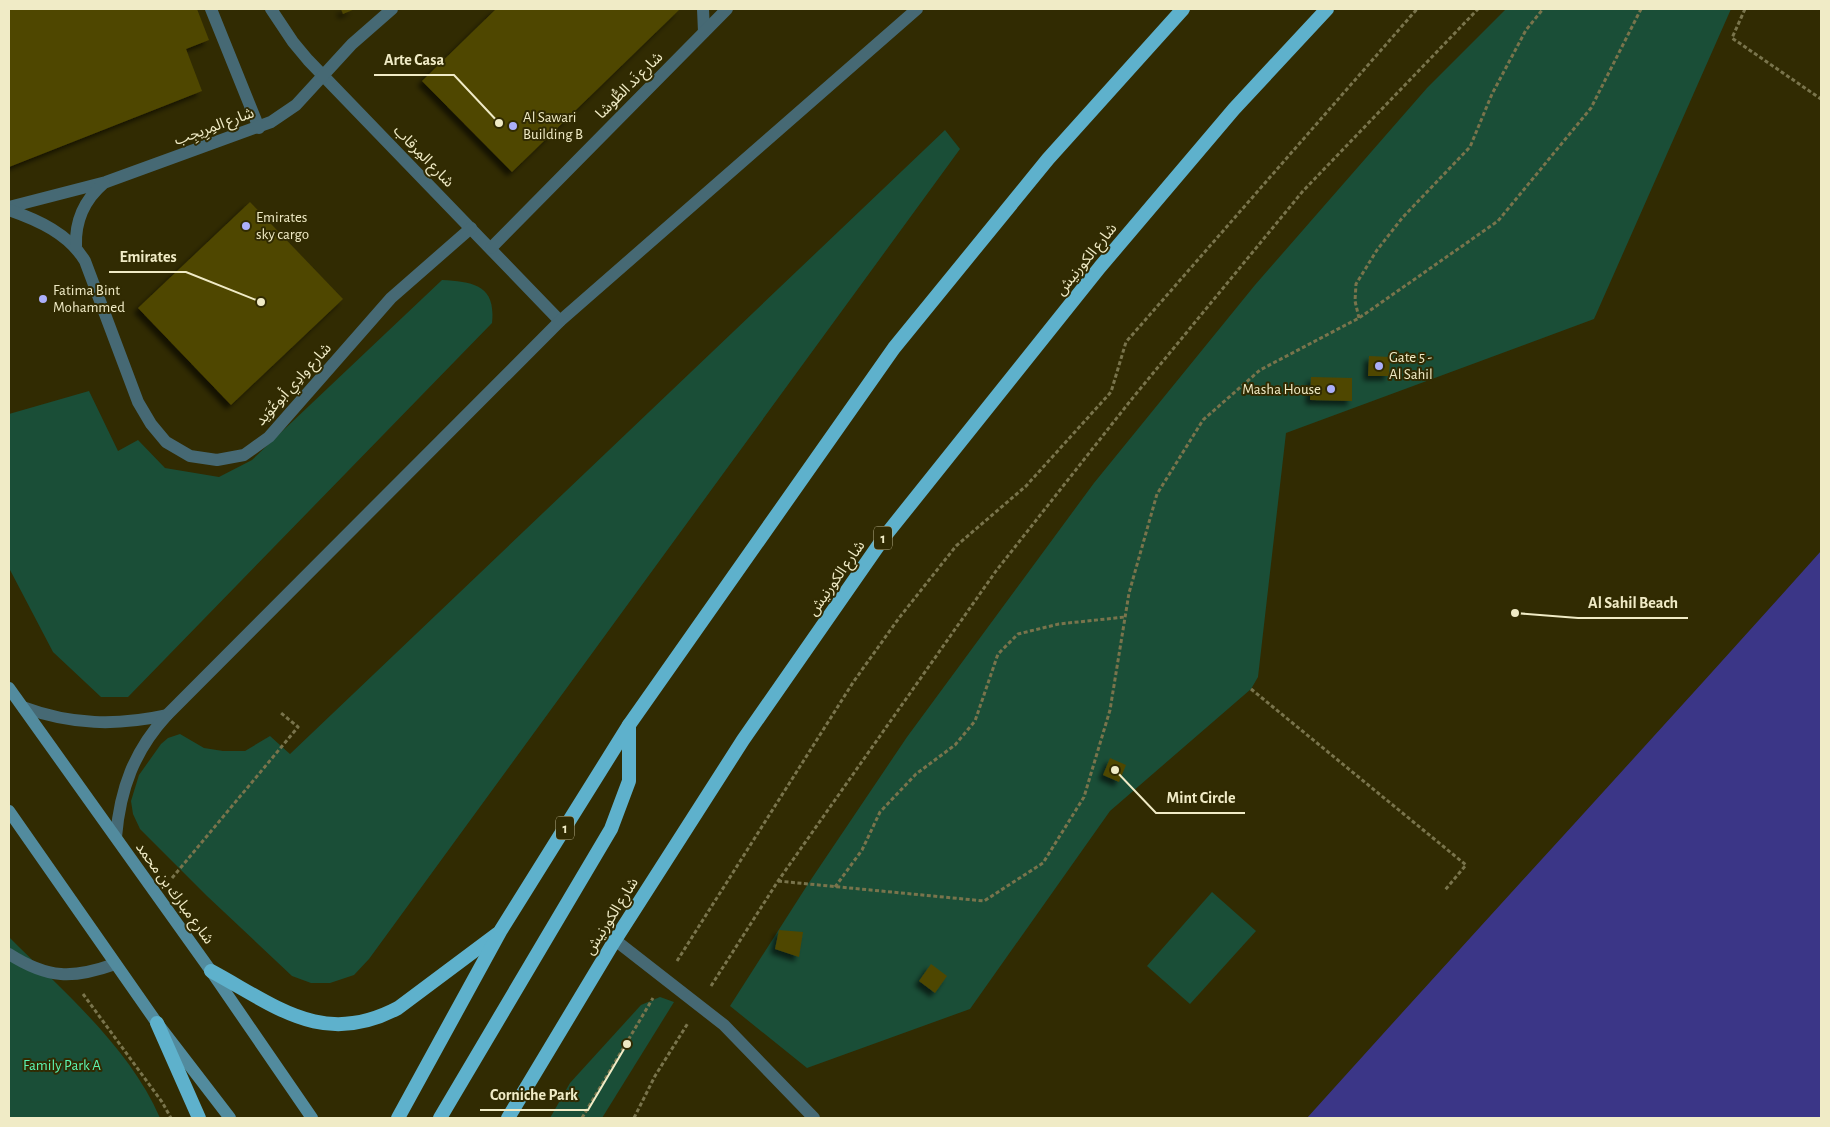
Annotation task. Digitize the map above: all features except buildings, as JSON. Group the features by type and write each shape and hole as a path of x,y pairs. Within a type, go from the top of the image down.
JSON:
{"highway":[{"name":"1","path":"398,1118 502,930 629,725 894,348 1048,159 1184,9"},
{"name":"شارع الكورنيش","path":"508,1118 615,940 744,740 885,536 1100,267 1234,109 1326,9"},
{"path":"440,1118 611,829 629,781 629,725"},
{"path":"211,971 292,1015 312,1022 332,1025 358,1023 380,1017 398,1008 502,930"},
{"path":"157,1023 199,1118"}],"main road":[{"name":"شارع مبارك بن محمد","path":"9,688 211,971 312,1118"},
{"path":"9,812 157,1023 230,1118"}],"street":[{"path":"211,9 259,128"},
{"name":"شارع المِرقاب","path":"271,9 293,42 560,320"},
{"name":"شارع المِرِيجِب","path":"9,208 106,182 259,128 271,122 296,104 352,44 392,9"},
{"path":"703,9 704,32"},
{"name":"شارع نَد الطُّوشا","path":"491,248 727,9"},
{"path":"116,837 121,798 130,769 152,731 167,715 560,320 917,9"},
{"path":"76,246 76,228 81,210 88,199 106,182"},
{"name":"شارع وادِي أبوعُوَيد","path":"9,208 50,228 76,246 84,261 138,402 151,424 166,442 190,456 216,460 244,454 269,437 391,298 470,228"},
{"path":"23,707 44,715 86,723 128,722 167,715"},
{"path":"615,940 724,1025 814,1118"},
{"path":"9,954 30,968 58,975 88,974 115,964"}],"path":[{"path":"582,1118 664,980 854,681 899,618 956,546 1026,486 1111,392 1126,342 1417,9"},
{"path":"634,1118 655,1076 698,1005 778,881 996,571 1132,400 1303,191 1478,9"},
{"path":"1359,318 1355,301 1356,284 1377,250 1403,217 1470,147 1492,94 1526,30 1543,9"},
{"path":"778,881 984,901 1043,862 1084,797 1110,710 1129,593 1157,494 1203,420 1260,370 1359,318 1498,220 1592,108 1641,9"},
{"path":"1744,9 1732,38 1821,99"},
{"path":"835,887 862,850 880,812 916,774 954,745 975,721 998,654 1018,634 1059,624 1125,617"},
{"path":"1251,689 1466,865 1444,890"},
{"path":"157,895 298,727 281,713"},
{"path":"81,991 128,1052 171,1118"}],"green space":[{"path":"1506,9 1731,9 1594,319 1286,433 1258,677 1251,689 1110,811 970,1009 807,1068 730,1006 808,884 907,737 1094,483 1255,285 1427,88"},
{"path":"945,130 960,149 369,959 354,975 330,983 311,983 292,976 207,896 140,829 133,814 131,801 139,775 161,744 168,738 180,734 204,748 223,751 245,751 270,736 290,754"},
{"path":"442,280 473,284 486,293 492,310 492,323 128,697 101,697 53,652 9,568 9,414 89,391 118,451 138,440 165,468 219,477 252,460"},
{"path":"1212,892 1256,931 1190,1004 1147,966"},
{"name":"Family Park A","path":"9,937 72,999 113,1044 147,1092 160,1118 9,1118"},
{"path":"660,997 674,1002 602,1118 550,1118 570,1083 641,1005"}],"shaded area":[{"path":"1821,551 1821,1118 1307,1118 1693,693"}],"place":[{"name":"Arte Casa","path":"499,123"},
{"name":"Al Sawari Building B","path":"513,126"},
{"name":"Emirates sky cargo","path":"246,226"},
{"name":"Fatima Bint Mohammed","path":"43,299"},
{"name":"Emirates","path":"261,302"},
{"name":"Gate 5 - Al Sahil","path":"1379,366"},
{"name":"Masha House","path":"1331,389"},
{"name":"Al Sahil Beach","path":"1515,613"},
{"name":"Mint Circle","path":"1115,770"},
{"name":"Corniche Park","path":"627,1044"}]}
